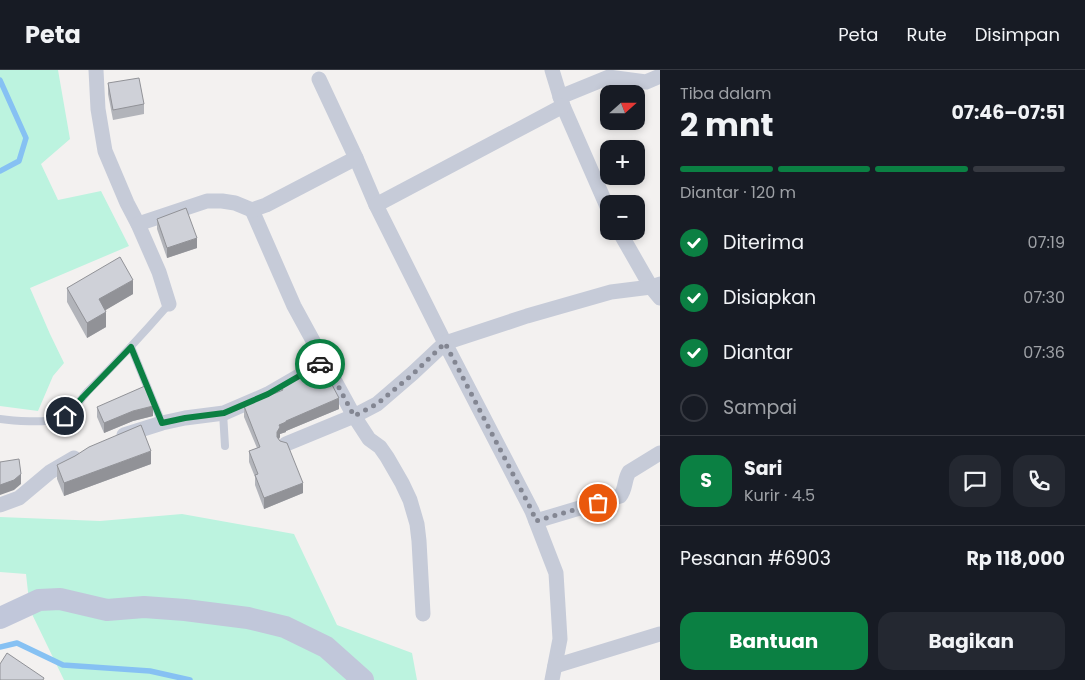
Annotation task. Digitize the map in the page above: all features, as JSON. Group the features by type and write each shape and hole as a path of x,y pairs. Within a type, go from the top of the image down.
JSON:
{"street":[{"path":"96,70 98,109 105,151 159,272 169,304"},
{"path":"552,70 562,101 602,195"},
{"path":"376,205 562,101 610,77 646,82 660,76"},
{"path":"319,79 376,205 536,521 556,573 560,639 553,673"},
{"path":"138,224 207,201 235,203 252,210 266,205 356,158"},
{"path":"252,210 294,306 354,416 369,439 380,447 387,457 410,500 417,524 419,541 423,614"},
{"path":"625,240 657,290"},
{"path":"286,444 354,416 377,404 413,374 445,343 526,316 610,292 657,290"},
{"path":"111,440 162,423 222,413 268,394 325,361"},
{"path":"0,505 18,498 50,472 84,452"},
{"path":"536,521 620,496 623,493 626,476 629,472 660,453"},
{"path":"0,618 38,600 60,599 107,610 144,607 248,618 285,627 326,647 363,680"},
{"path":"553,673 660,634"}],"lane":[{"path":"0,419 43,421 57,420 65,416 169,304"},
{"path":"131,347 162,423"},
{"path":"222,413 225,446"}],"green space":[{"path":"0,70 58,70 70,139 41,164 58,200 101,191 129,246 30,288 64,363 53,376 38,411 0,406"},
{"path":"182,514 294,534 337,625 412,653 417,680 64,680 30,610 26,574 0,572 0,517 100,521"}],"building":[{"path":"139,78 144,104 113,110 108,83"},
{"path":"186,208 197,238 167,248 157,219"},
{"path":"120,257 133,280 99,299 106,312 87,323 67,288"},
{"path":"322,366 339,398 286,421 279,425 280,427 277,432 277,437 280,441 287,443 303,483 264,498 255,475 258,474 249,451 260,447 244,406 283,390 281,387"},
{"path":"145,386 153,406 133,411 104,423 97,407"},
{"path":"141,425 151,451 64,483 57,465 89,447"},
{"path":"19,459 21,474 14,480 0,485 0,462"},
{"path":"7,653 44,678 43,680 0,680 0,664"}],"waterway":[{"path":"0,80 26,138 19,161 0,171"},
{"path":"0,647 17,643 63,665 150,671 190,680"}],"way so far":[{"path":"320,364 325,361 354,416 377,404 413,374 445,343 536,521 598,503"}],"route":[{"path":"65,416 131,347 162,423 224,413 268,394 320,364"}]}
